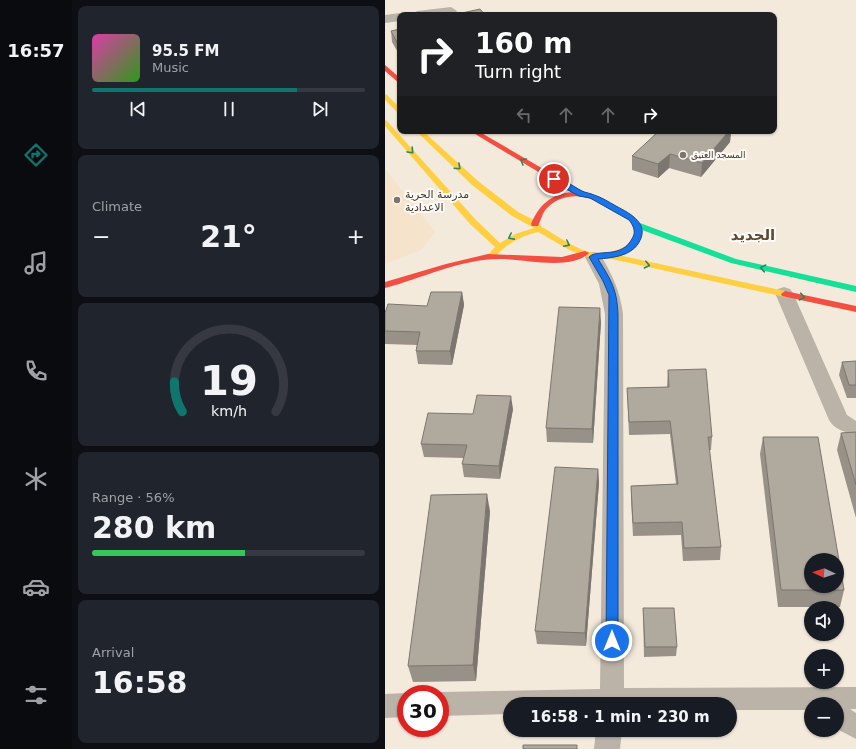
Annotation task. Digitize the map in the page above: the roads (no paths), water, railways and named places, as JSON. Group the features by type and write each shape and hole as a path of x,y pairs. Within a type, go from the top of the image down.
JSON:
{"main road":[{"path":"385,67 397,79"},
{"path":"385,96 397,109"},
{"path":"385,122 428,169 473,222 498,246"},
{"path":"422,134 475,183 515,214 596,255 856,309"},
{"path":"385,285 463,262 490,257 562,260 624,251 634,244 639,234 637,224 632,218 592,197 581,194 540,172 478,134"},
{"path":"537,226 536,214 542,206 553,199 566,195 581,194"},
{"path":"637,224 734,261 856,289"},
{"path":"490,257 498,246 517,234 537,226"}],"street":[{"path":"442,12 451,11"},
{"path":"385,19 397,17"},
{"path":"596,255 613,295 614,314 612,697"},
{"path":"784,293 839,420 846,425 856,428"},
{"path":"844,699 856,698"},
{"path":"737,701 804,701"},
{"path":"449,704 503,703"},
{"path":"385,706 397,705"},
{"path":"844,719 856,727"},
{"path":"607,749 608,737"}],"place":[{"name":"المسجد العتيق","path":"683,155"},
{"name":"مدرسة الحرية الاعدادية","path":"397,200"}],"district":[{"name":"الجديد","path":"753,235"}]}
